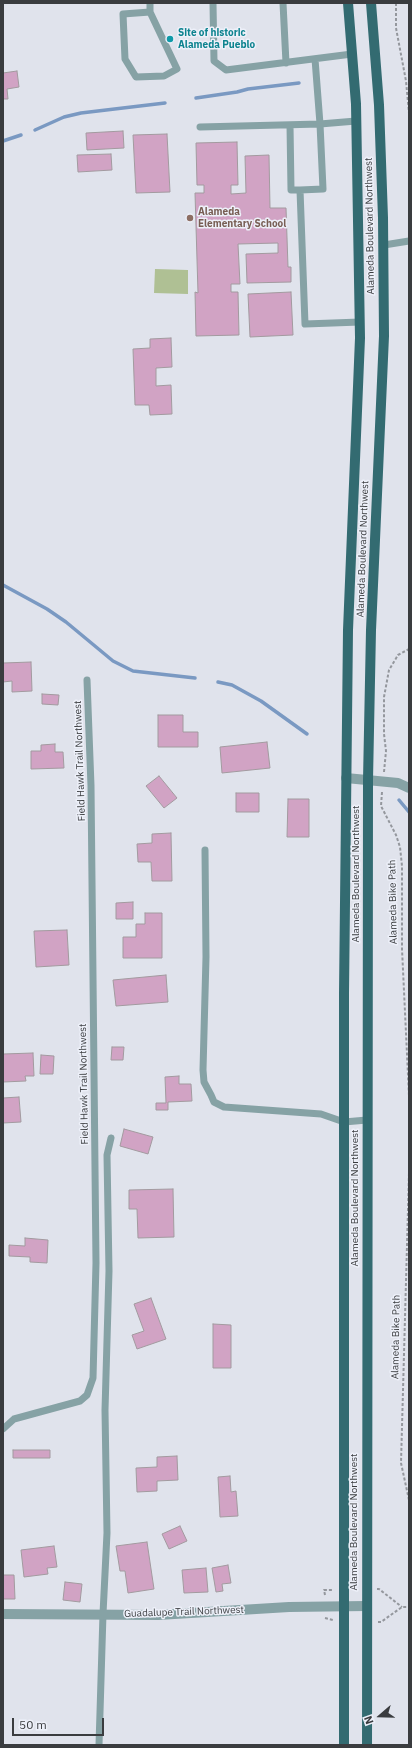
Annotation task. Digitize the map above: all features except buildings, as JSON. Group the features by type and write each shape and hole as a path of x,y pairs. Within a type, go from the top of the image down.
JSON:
{"main road":[{"name":"Alameda Boulevard Northwest","path":"344,1745 344,1122 346,778 348,630 360,322 356,121 348,3"},
{"name":"Alameda Boulevard Northwest","path":"367,1745 368,780 371,630 384,336 384,245 379,105 372,3"}],"street":[{"path":"346,778 398,783 409,788"},
{"name":"Guadalupe Trail Northwest","path":"3,1614 158,1615 289,1607 366,1606"}],"lane":[{"path":"150,3 150,12 177,69 164,76 136,77 125,59 123,14 150,12"},
{"path":"213,3 214,61 226,70 352,54"},
{"path":"283,3 286,63"},
{"path":"290,125 291,190 323,189 315,59"},
{"path":"200,127 320,124 356,121"},
{"path":"300,190 304,324 360,322"},
{"path":"384,245 409,241"},
{"name":"Field Hawk Trail Northwest","path":"3,1429 14,1419 80,1401 87,1395 93,1378 96,1263 91,786 87,680"},
{"path":"205,850 206,957 204,1082 214,1102 224,1107 321,1114 344,1122 367,1120"},
{"path":"99,1745 102,1614 107,1533 105,1410 109,1271 107,1155 111,1138"}],"path":[{"path":"396,3 396,28 403,60 409,113"},
{"name":"Alameda Bike Path","path":"409,649 398,655 389,670 384,697 384,734 386,752 381,806 396,835 400,847 402,866 402,963 409,1096"},
{"name":"Alameda Bike Path","path":"409,1173 401,1463 409,1500"},
{"path":"402,1607 409,1607"}],"green space":[{"path":"155,269 188,270 188,294 154,293"}],"waterway":[{"path":"196,98 248,89 299,83"},
{"path":"35,130 64,117 81,113 165,103"},
{"path":"3,141 21,135"},
{"path":"3,585 47,609 66,622 113,661 133,671 195,678"},
{"path":"218,682 232,685 261,701 307,734"},
{"path":"399,800 409,812"}],"place":[{"name":"Site of historic Alameda Pueblo","path":"170,39"},
{"name":"Alameda Elementary School","path":"190,218"}]}
